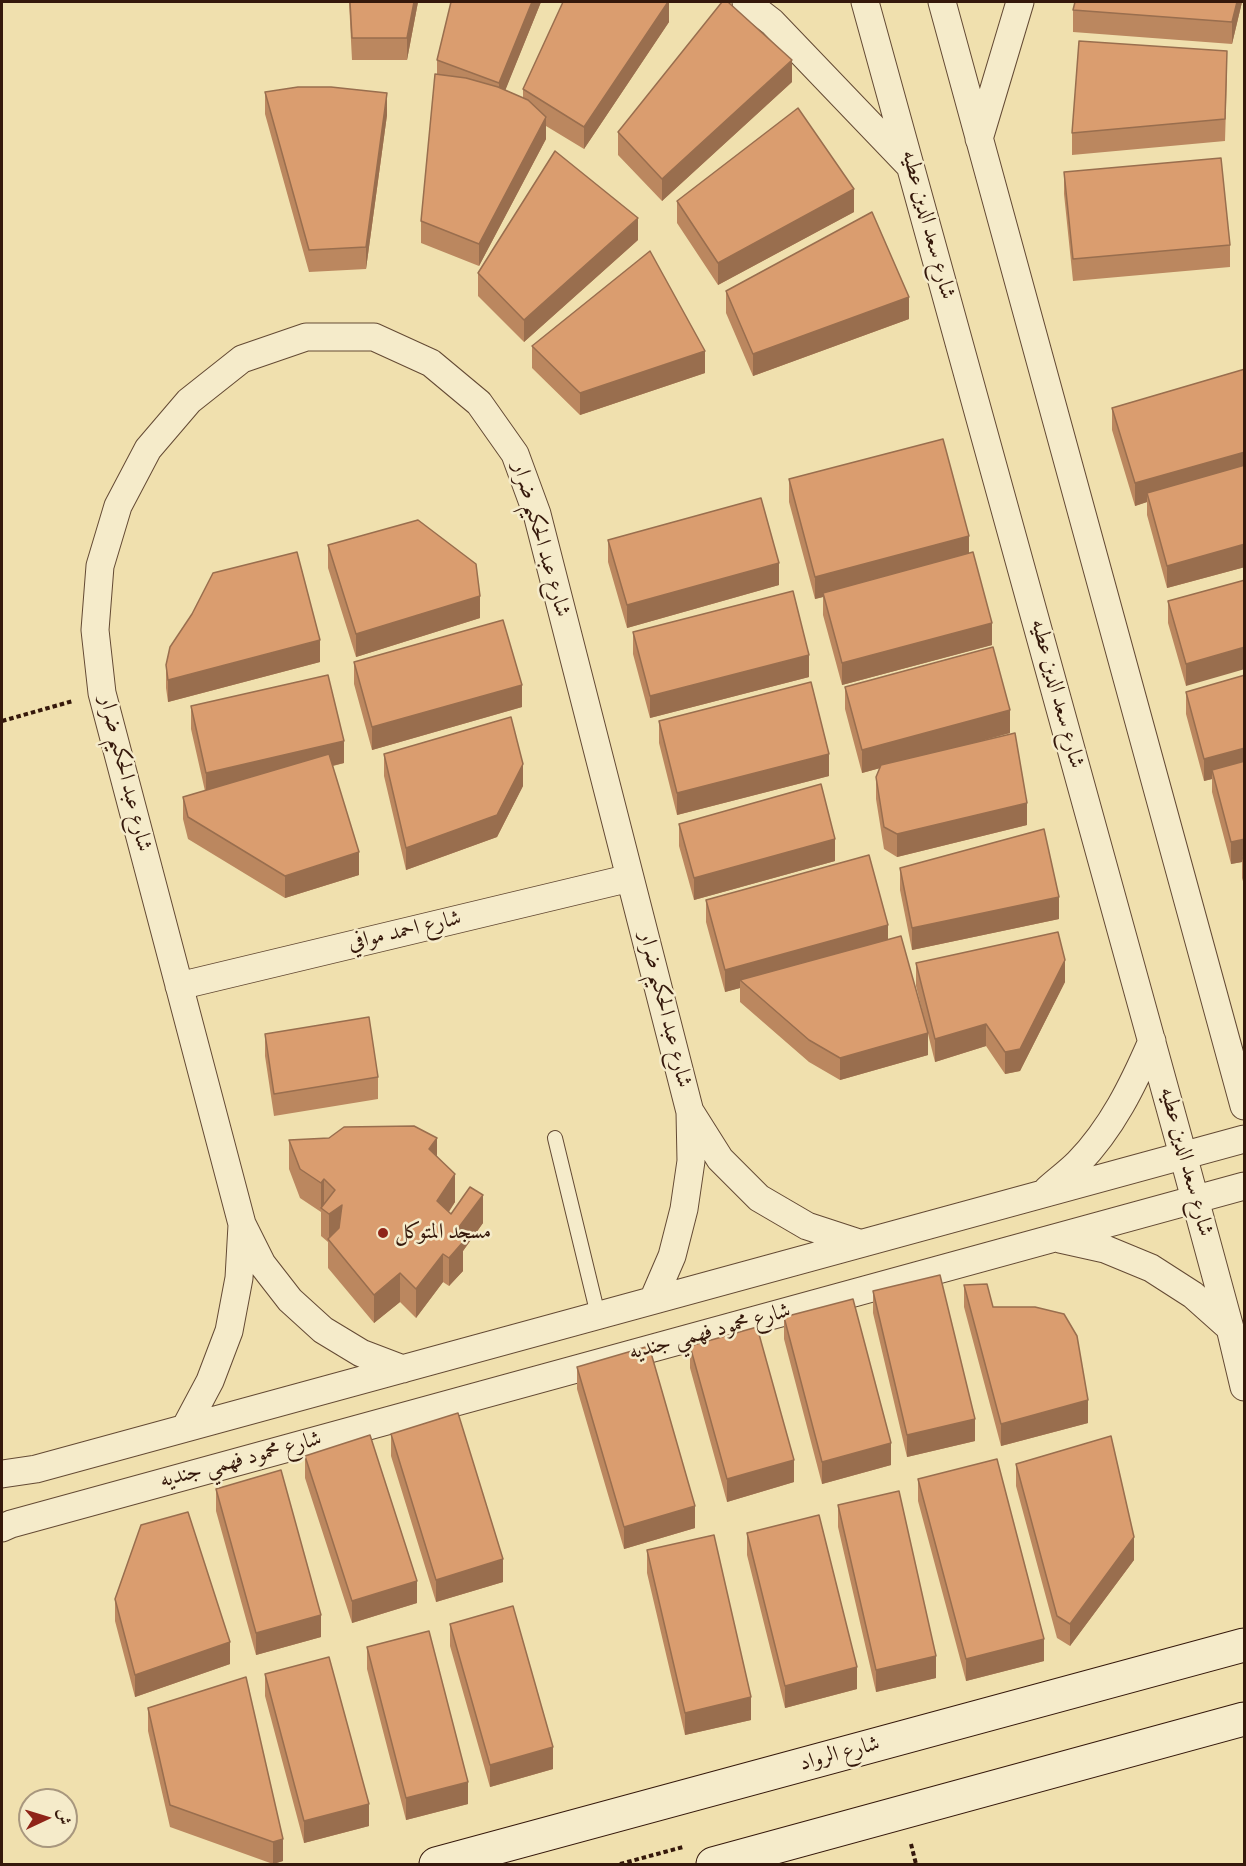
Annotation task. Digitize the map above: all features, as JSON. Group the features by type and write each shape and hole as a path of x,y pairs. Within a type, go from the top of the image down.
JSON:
{"street":[{"path":"746,2 772,22 911,166"},
{"name":"شارع سعد الدين عطيه","path":"866,2 1184,1155 1245,1387"},
{"path":"942,2 1245,1106"},
{"path":"979,139 1020,2"},
{"name":"شارع عبد الحكيم ضرار","path":"403,1369 361,1353 323,1330 290,1300 262,1264 242,1224 102,693 95,630 100,566 118,506 148,449 189,401 242,359 306,337 374,337 431,363 479,403 515,454 537,514 690,1112 691,1161 684,1209 672,1256 653,1300"},
{"name":"شارع احمد موافي","path":"179,986 630,878"},
{"path":"1219,1012 1245,1033"},
{"path":"1043,1194 1079,1162 1109,1125 1133,1084 1152,1041"},
{"name":"شارع عبد الحكيم ضرار","path":"690,1112 720,1159 759,1198 807,1227 859,1244"},
{"name":"شارع محمود فهمي جنديه","path":"2,1474 36,1469 1245,1139"},
{"name":"شارع محمود فهمي جنديه","path":"2,1528 1245,1186"},
{"name":"شارع عبد الحكيم ضرار","path":"185,1428 210,1381 229,1331 239,1278 242,1224"},
{"path":"1056,1238 1105,1249 1151,1268 1193,1295 1230,1328"},
{"name":"شارع الرواد","path":"436,1864 1245,1645"},
{"path":"713,1864 1245,1719"}],"lane":[{"path":"555,1138 598,1315"}],"path":[{"path":"2,721 102,693"},
{"path":"910,1841 916,1864"}],"building":[{"path":"350,2 414,2 407,38 352,38"},
{"path":"451,2 532,2 499,83 437,60"},
{"path":"563,2 668,2 584,127 523,89"},
{"path":"722,2 728,2 792,60 662,179 618,132"},
{"path":"1075,2 1237,2 1232,22 1073,10"},
{"path":"1079,41 1227,51 1225,119 1072,133"},
{"path":"435,74 466,78 498,87 528,100 546,117 479,244 421,221"},
{"path":"298,87 331,87 387,93 366,247 309,250 265,92"},
{"path":"798,108 854,189 718,263 677,201"},
{"path":"555,151 638,218 524,320 478,273"},
{"path":"1221,158 1230,245 1073,259 1064,172"},
{"path":"872,212 909,297 753,354 726,291"},
{"path":"650,251 705,351 580,393 532,346"},
{"path":"1245,369 1245,452 1135,483 1112,408"},
{"path":"943,439 969,536 815,577 789,479"},
{"path":"1245,465 1245,544 1167,566 1147,493"},
{"path":"761,498 779,563 627,605 608,540"},
{"path":"418,520 476,564 480,596 356,634 328,545"},
{"path":"297,552 320,640 168,680 166,665 170,647 192,614 213,573"},
{"path":"973,552 992,623 842,663 823,593"},
{"path":"1245,580 1245,647 1186,664 1168,601"},
{"path":"793,591 809,655 650,696 633,632"},
{"path":"503,620 522,685 372,727 354,662"},
{"path":"993,647 1010,710 862,750 845,687"},
{"path":"328,675 344,741 206,773 191,706"},
{"path":"1245,675 1245,748 1204,759 1186,692"},
{"path":"811,682 829,754 677,793 659,721"},
{"path":"511,717 523,764 497,815 406,848 384,754"},
{"path":"1015,733 1027,803 897,834 884,827 876,777 881,765"},
{"path":"329,754 359,852 285,876 188,817 183,797"},
{"path":"1245,761 1245,839 1231,842 1212,770"},
{"path":"821,784 835,839 694,878 679,824"},
{"path":"1044,829 1059,897 912,928 900,868"},
{"path":"869,855 888,925 725,970 706,900"},
{"path":"1058,932 1065,960 1020,1049 1005,1052 986,1024 935,1039 916,963"},
{"path":"901,936 928,1033 840,1058 809,1040 740,980"},
{"path":"369,1017 378,1077 274,1094 265,1034"},
{"path":"414,1126 437,1138 429,1149 455,1174 437,1201 451,1214 470,1187 483,1195 453,1235 463,1242 449,1258 443,1254 416,1289 400,1273 374,1295 328,1239 339,1228 342,1205 329,1214 321,1208 335,1190 324,1179 321,1183 300,1169 289,1140 329,1138 344,1127"},
{"path":"940,1275 975,1419 907,1435 873,1291"},
{"path":"987,1284 993,1307 1035,1307 1064,1314 1077,1336 1088,1400 1001,1424 964,1285"},
{"path":"853,1299 891,1443 822,1462 784,1317"},
{"path":"757,1327 794,1460 727,1479 690,1346"},
{"path":"649,1346 695,1506 624,1527 577,1367"},
{"path":"458,1413 503,1559 436,1580 391,1434"},
{"path":"370,1435 417,1581 352,1601 305,1456"},
{"path":"1111,1436 1134,1537 1070,1624 1057,1616 1016,1464"},
{"path":"997,1459 1044,1639 966,1659 918,1479"},
{"path":"281,1470 321,1615 256,1633 216,1489"},
{"path":"899,1491 936,1656 876,1670 838,1505"},
{"path":"188,1512 230,1642 135,1675 115,1599 141,1525"},
{"path":"819,1515 857,1667 785,1686 747,1533"},
{"path":"714,1535 751,1697 685,1713 647,1550"},
{"path":"513,1606 553,1747 490,1765 450,1624"},
{"path":"429,1631 468,1782 406,1798 367,1647"},
{"path":"329,1657 369,1804 304,1821 265,1674"},
{"path":"246,1677 283,1839 273,1842 170,1805 148,1708"}],"place":[{"name":"مسجد المتوكل","path":"383,1233"}]}
